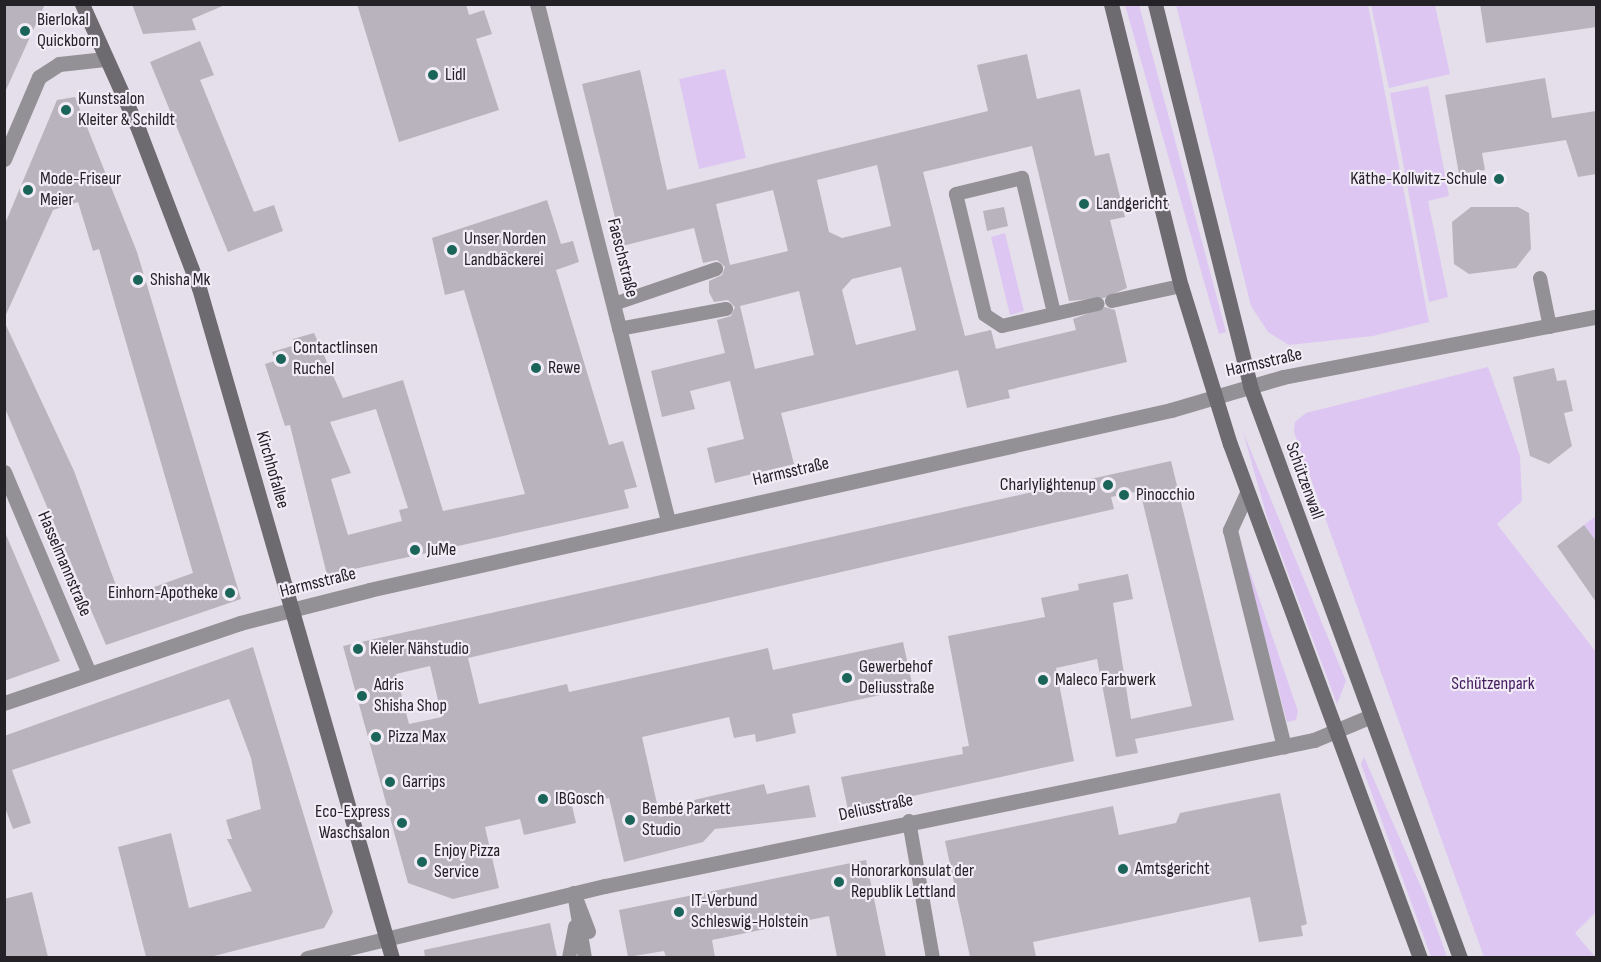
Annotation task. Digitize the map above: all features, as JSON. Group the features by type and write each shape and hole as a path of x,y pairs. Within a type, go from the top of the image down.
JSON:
{"main road":[{"name":"Kirchhofallee","path":"82,4 199,288 294,609 392,957"},
{"path":"1112,4 1181,286 1214,395 1247,493 1420,957"},
{"name":"Schützenwall","path":"1155,4 1250,386 1460,957"}],"street":[{"name":"Faeschstraße","path":"537,4 668,521"},
{"path":"4,159 39,77 59,64 105,59"},
{"name":"Harmsstraße","path":"4,703 88,671 294,609 668,521 1171,410 1214,395 1250,386 1596,317"},
{"name":"Hasselmannstraße","path":"4,472 88,671"},
{"path":"1247,493 1230,530 1284,746"},
{"name":"Deliusstraße","path":"307,957 386,935 574,893 909,821 1284,746 1335,731 1371,716"}],"lane":[{"path":"1054,313 1022,178 956,194 985,315 1002,326 1097,304"},
{"path":"614,304 716,269"},
{"path":"1540,278 1550,327"},
{"path":"1112,301 1181,286"},
{"path":"619,329 726,309"},
{"path":"909,821 933,957"},
{"path":"574,893 576,925 585,957"},
{"path":"574,893 589,932"},
{"path":"569,957 576,925"}],"green space":[{"path":"1125,5 1139,5 1226,332 1219,334"},
{"path":"1176,5 1368,5 1429,322 1373,336 1289,345 1268,332 1251,306"},
{"path":"1371,5 1435,5 1450,74 1389,88"},
{"path":"725,69 746,158 699,169 679,79"},
{"path":"1428,86 1449,196 1428,201 1448,297 1429,302 1390,93"},
{"path":"1005,233 1024,311 1010,315 991,237"},
{"name":"Schützenpark","path":"1488,367 1520,456 1522,501 1497,524 1596,652 1596,912 1575,933 1595,957 1484,957 1294,432 1295,422 1306,413"},
{"path":"1243,432 1346,681 1337,704 1267,517"},
{"path":"1596,516 1596,541 1584,525"},
{"path":"1241,546 1298,711 1296,720 1287,722"},
{"path":"1364,757 1426,898 1447,957 1431,957 1361,764"}],"building":[{"path":"4,4 45,4 5,92 4,91"},
{"path":"132,4 225,5 192,19 196,30 143,34"},
{"name":"Lidl","path":"357,4 466,4 469,15 484,10 492,34 476,39 499,110 399,142"},
{"path":"1480,4 1596,4 1596,27 1486,43"},
{"path":"200,41 214,75 200,80 254,212 274,205 283,231 228,252 150,62"},
{"path":"1027,54 1037,99 1080,89 1095,156 1109,153 1125,217 1110,220 1127,288 1104,298 1069,301 1032,146 923,172 965,336 991,330 996,349 1076,330 1073,319 1105,307 1115,310 1127,362 1008,390 1010,398 967,408 958,370 781,413 794,464 715,483 707,448 744,439 730,381 690,391 695,409 662,417 651,371 725,353 717,320 731,316 735,307 728,300 714,302 709,292 709,281 722,275 725,267 717,260 703,263 694,228 622,246 582,84 640,70 667,190 988,111 977,65","holes":["877,165 891,226 842,238 829,232 817,180","773,190 788,251 730,265 716,204","901,267 916,330 856,345 842,290 852,279","799,291 814,355 755,369 740,306"]},
{"path":"1545,78 1552,118 1596,111 1596,174 1578,177 1566,140 1482,153 1485,170 1459,174 1445,95"},
{"path":"75,97 137,252 241,599 106,645 4,406 4,321 74,471 121,599 193,573 99,249 93,251 78,202 53,210 4,319 4,226 57,100"},
{"path":"547,200 561,244 573,241 579,262 556,270 609,445 623,441 637,487 624,490 629,508 327,575 290,425 285,426 265,364 275,361 272,352 295,345 293,339 314,333 343,398 403,380 443,511 525,494 464,290 445,295 432,238","holes":["376,409 408,508 399,510 402,521 348,535 331,479 351,473 330,422"]},
{"path":"1004,207 1008,226 987,231 983,211"},
{"path":"1471,207 1518,207 1529,213 1531,249 1516,268 1469,274 1454,264 1452,222"},
{"path":"1554,368 1557,381 1566,380 1573,411 1564,413 1572,446 1549,464 1530,456 1513,377"},
{"path":"1171,461 1234,720 1135,739 1138,753 1116,757 1097,659 1056,668 1074,761 848,810 841,777 963,754 962,747 969,746 948,636 1045,617 1041,598 1079,590 1078,584 1128,574 1133,599 1113,603 1131,719 1192,706 1140,491 1111,497 1114,509 468,658 479,704 567,684 569,692 768,648 773,670 903,642 913,688 792,714 796,733 756,742 755,734 734,738 729,717 642,737 660,817 696,809 694,800 764,784 767,794 809,785 816,817 715,829 703,842 624,862 609,798 572,806 576,823 524,835 520,819 485,827 499,888 453,899 408,883 343,646","holes":["430,666 442,717 409,724 396,674"]},
{"path":"1584,525 1596,541 1596,602 1557,546"},
{"path":"4,530 60,661 4,681"},
{"path":"253,647 333,912 324,928 210,957 146,957 118,847 171,833 189,908 252,891 227,839 232,839 226,820 261,809 251,758 229,699 12,770 31,823 13,829 4,805 4,736"},
{"name":"Amtsgericht","path":"1280,793 1307,924 1301,926 1303,936 1259,942 1250,897 1033,942 1036,957 970,957 945,841 1113,806 1119,835 1176,823 1180,813"},
{"path":"866,860 886,957 837,957 829,916 712,940 715,957 666,957 664,951 628,957 619,910"},
{"path":"32,892 48,957 4,957 4,899"},
{"path":"550,923 557,957 425,957 424,950"}],"place":[{"name":"Bierlokal Quickborn","path":"25,31"},
{"name":"Lidl","path":"433,75"},
{"name":"Kunstsalon Kleiter & Schildt","path":"66,110"},
{"name":"Käthe-Kollwitz-Schule","path":"1499,179"},
{"name":"Mode-Friseur Meier","path":"28,190"},
{"name":"Landgericht","path":"1084,204"},
{"name":"Unser Norden Landbäckerei","path":"452,250"},
{"name":"Shisha Mk","path":"138,280"},
{"name":"Contactlinsen Ruchel","path":"281,359"},
{"name":"Rewe","path":"536,368"},
{"name":"Charlylightenup","path":"1108,485"},
{"name":"Pinocchio","path":"1124,495"},
{"name":"JuMe","path":"415,550"},
{"name":"Einhorn-Apotheke","path":"230,593"},
{"name":"Kieler Nähstudio","path":"358,649"},
{"name":"Gewerbehof Deliusstraße","path":"847,678"},
{"name":"Maleco Farbwerk","path":"1043,680"},
{"name":"Adris Shisha Shop","path":"362,696"},
{"name":"Pizza Max","path":"376,737"},
{"name":"Garrips","path":"390,782"},
{"name":"IBGosch","path":"543,799"},
{"name":"Bembé Parkett Studio","path":"630,820"},
{"name":"Eco-Express Waschsalon","path":"402,823"},
{"name":"Enjoy Pizza Service","path":"422,862"},
{"name":"Amtsgericht","path":"1123,869"},
{"name":"Honorarkonsulat der Republik Lettland","path":"839,882"},
{"name":"IT-Verbund Schleswig-Holstein","path":"679,912"}]}
